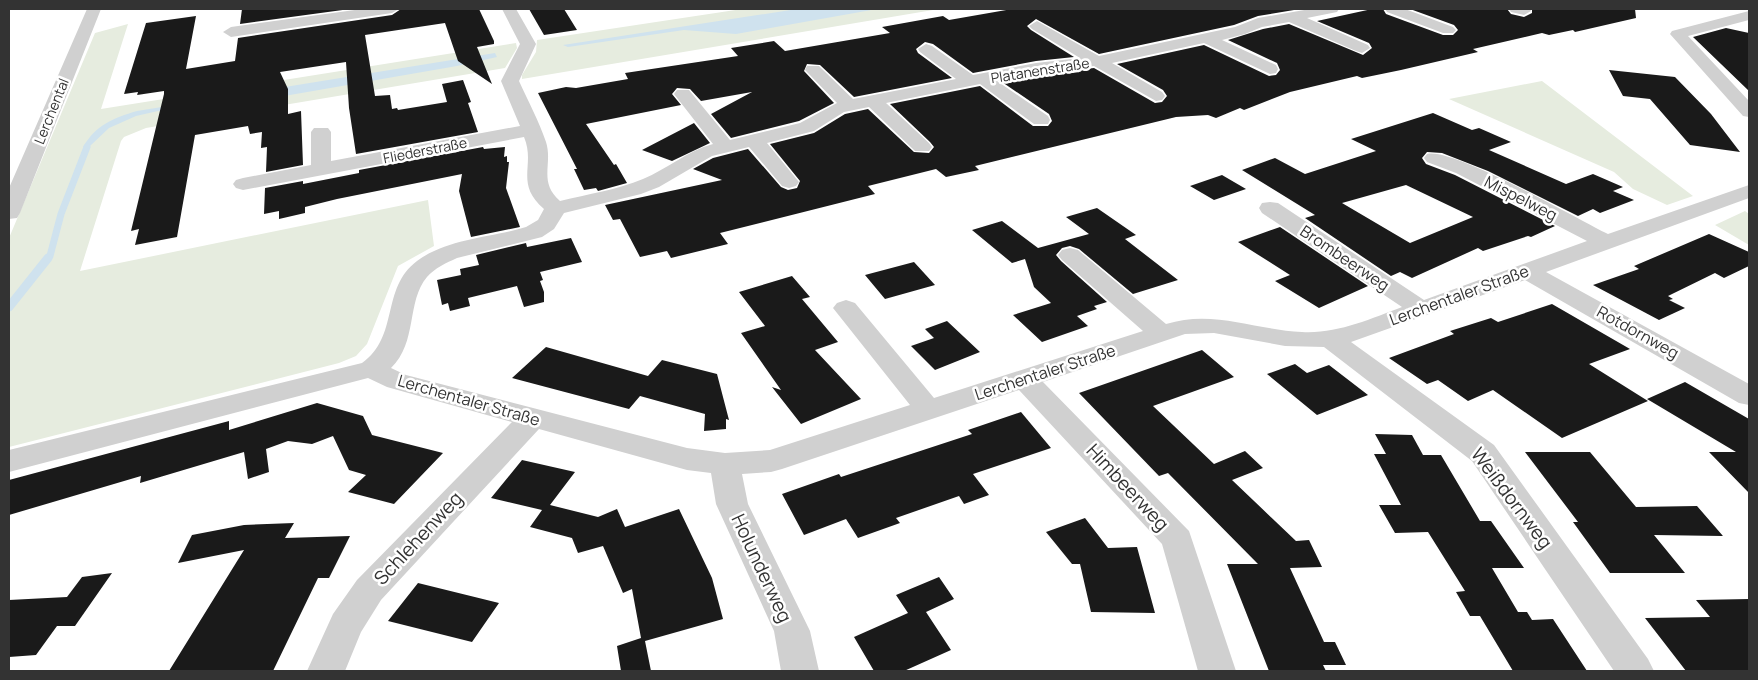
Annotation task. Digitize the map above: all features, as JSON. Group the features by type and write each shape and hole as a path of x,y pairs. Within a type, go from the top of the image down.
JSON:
{"street":[{"name":"Lerchental","path":"9,213 94,9"},
{"path":"231,32 392,9"},
{"path":"9,461 370,369 385,358 392,348 412,278 425,266 450,253 534,232 546,224 556,208 543,197 536,178 537,144 510,81 528,44 509,9"},
{"path":"1248,9 1274,20"},
{"name":"Platanenstraße","path":"556,208 634,190 652,183 705,152 807,127 838,108 849,104 1036,68 1097,61 1240,31 1258,23 1332,9"},
{"path":"1392,9 1448,30"},
{"path":"1749,15 1678,34 1749,112"},
{"path":"1291,17 1362,48"},
{"name":"Platanenstraße","path":"1037,26 1156,96"},
{"path":"1206,38 1270,70"},
{"name":"Platanenstraße","path":"926,49 1041,120"},
{"path":"813,70 849,104"},
{"path":"683,94 724,146"},
{"path":"872,100 922,147"},
{"name":"Fliederstraße","path":"243,184 530,130"},
{"path":"321,132 321,170"},
{"path":"754,140 789,182"},
{"name":"Mispelweg","path":"1434,158 1463,168 1606,242"},
{"name":"Lerchentaler Straße","path":"370,369 397,381 532,419 686,459 725,464 771,461 1161,333 1204,323 1232,326 1300,340 1330,340 1749,191"},
{"name":"Brombeerweg","path":"1270,208 1420,308"},
{"path":"1070,255 1161,333"},
{"name":"Rotdornweg","path":"1526,271 1749,396"},
{"path":"846,308 929,410"},
{"name":"Weißdornweg","path":"1330,340 1483,453 1634,671"},
{"name":"Himbeerweg","path":"1024,379 1166,526 1177,540 1217,671"},
{"name":"Schlehenweg","path":"326,671 346,624 369,590 532,419"},
{"name":"Holunderweg","path":"725,464 732,504 792,631 800,671"}],"shaded area":[{"path":"742,9 939,9 522,79 522,75 536,52 537,40"},
{"path":"128,24 101,109 516,43 517,48 505,68 146,128 124,137 121,141 80,271 428,200 434,246 398,266 367,344 356,356 339,363 9,447 9,238 95,33"},
{"path":"1542,81 1693,196 1667,205 1633,189 1614,172 1449,99"},
{"path":"1745,211 1749,214 1749,245 1715,225"}],"water":[{"path":"797,9 877,9 736,34 684,30 568,47 563,45"},
{"path":"495,53 497,57 457,66 249,102 158,111 136,116 109,128 90,146 83,147 88,139 106,123 137,111"}],"building":[{"path":"242,9 350,9 240,24"},
{"path":"401,9 479,9 494,41 494,44 477,47 492,84 458,61 445,23 365,35 375,96 390,95 392,109 397,108 398,110 447,102 442,84 463,80 471,102 468,103 478,132 356,154 349,108 346,62 280,72 288,89 288,114 301,111 303,165 266,172 267,147 261,148 262,132 250,134 248,126 195,135 177,237 135,245 139,229 131,231 164,94 164,91 137,95 138,92 124,94 146,23 196,16 186,69 235,61 238,38 392,15"},
{"path":"529,9 564,9 577,30 544,35"},
{"path":"1012,9 1300,9 1258,16 1234,25 1099,54 1036,19 1027,26 1074,57 1036,61 973,73 933,44 925,42 916,49 918,53 952,78 854,97 820,65 807,64 804,71 834,103 799,121 731,138 711,114 752,92 701,101 690,89 677,88 672,94 681,105 586,124 614,165 616,164 627,183 598,191 596,188 584,190 574,169 577,169 538,93 566,87 576,88 628,79 625,73 738,56 731,48 774,41 785,51 890,33 882,27 943,16 949,20"},
{"path":"1372,9 1383,9 1386,14 1443,35 1453,35 1458,30 1454,25 1410,9 1507,9 1511,14 1524,17 1532,13 1532,9 1635,9 1636,18 1575,32 1573,30 1549,35 1542,33 1473,49 1478,52 1401,70 1362,78 1357,76 1290,92 1244,110 1240,108 1216,118 1208,115 1176,117 975,166 979,170 946,177 936,169 868,186 875,194 720,233 728,244 671,258 667,251 640,257 620,219 613,220 605,205 722,180 693,169 713,158 748,149 781,187 788,190 797,188 800,181 770,144 814,133 845,114 868,109 914,152 929,153 934,147 890,104 980,86 1033,126 1048,126 1052,121 1049,114 1002,82 1036,75 1094,68 1155,103 1162,102 1167,96 1163,90 1117,64 1204,45 1269,76 1276,75 1280,70 1277,63 1228,40 1263,29 1289,24 1363,55 1372,48 1369,43 1317,21"},
{"path":"1726,28 1749,33 1749,91 1693,37"},
{"path":"1609,70 1675,77 1711,114 1740,152 1690,145 1650,99 1623,96"},
{"path":"1433,113 1472,130 1479,128 1511,142 1489,150 1566,184 1593,174 1623,187 1613,191 1634,200 1600,213 1593,209 1578,216 1488,171 1442,153 1427,152 1422,158 1426,164 1455,175 1555,226 1531,237 1528,236 1483,251 1478,248 1412,278 1400,272 1391,276 1305,218 1315,215 1242,170 1275,158 1305,174 1376,151 1351,139","holes":["1406,185 1473,217 1410,243 1342,203"]},
{"path":"694,123 710,143 672,161 642,150"},
{"path":"483,147 484,149 505,147 504,157 507,156 507,162 509,162 506,188 520,227 471,237 459,191 462,174 337,199 305,207 305,213 279,219 279,211 264,214 265,188 303,181 303,184 359,173 359,170"},
{"path":"1222,175 1246,189 1214,200 1190,186"},
{"path":"1097,208 1136,235 1125,239 1178,280 1133,294 1079,249 1070,246 1062,248 1056,255 1061,261 1107,302 1094,306 1097,309 1077,316 1088,326 1042,342 1013,315 1051,303 1034,287 1025,259 1012,263 972,230 1002,221 1038,248 1089,234 1066,217"},
{"path":"1280,227 1368,286 1319,308 1275,281 1290,275 1238,242"},
{"path":"1709,234 1749,252 1749,266 1724,278 1715,273 1668,296 1673,299 1669,300 1685,308 1659,320 1593,285 1639,269 1634,266"},
{"path":"571,238 582,262 540,272 543,280 540,281 544,292 544,302 524,307 517,286 468,298 470,306 450,311 448,303 442,305 437,280 461,275 460,269 479,265 476,255 526,243 527,247"},
{"path":"914,262 935,285 885,299 865,275"},
{"path":"792,276 810,297 802,299 838,342 815,350 861,399 801,424 772,387 781,390 741,333 765,326 739,292"},
{"path":"1552,304 1630,349 1589,364 1648,401 1562,438 1493,390 1468,401 1438,380 1427,384 1389,358 1454,334 1450,331 1491,318 1498,322"},
{"path":"947,321 980,352 935,370 911,346 934,338 925,329"},
{"path":"546,347 648,376 662,360 717,374 729,420 726,419 726,429 704,431 705,414 640,396 629,409 512,378"},
{"path":"1202,350 1234,377 1153,406 1214,464 1245,451 1263,468 1232,480 1296,541 1309,540 1322,567 1290,568 1324,642 1335,642 1346,665 1323,665 1326,671 1269,671 1227,564 1258,564 1168,473 1159,476 1079,393"},
{"path":"1295,364 1307,373 1329,365 1368,395 1317,415 1267,374"},
{"path":"1685,382 1749,419 1749,493 1709,452 1736,452 1647,399"},
{"path":"317,403 363,416 372,435 443,453 394,504 348,492 366,475 349,470 333,436 312,444 288,441 266,449 269,472 248,479 244,452 140,483 141,476 9,515 9,480 229,421 229,430"},
{"path":"1021,412 1051,448 973,474 989,495 964,504 959,496 896,518 900,523 858,538 846,519 804,535 782,494 839,474 841,477 972,434 968,430"},
{"path":"1375,434 1412,435 1423,455 1441,455 1480,521 1491,521 1524,568 1492,568 1518,612 1527,612 1532,620 1553,619 1587,671 1513,671 1480,616 1470,616 1456,592 1465,591 1428,532 1395,533 1379,505 1401,505 1374,454 1386,454"},
{"path":"1525,452 1590,452 1636,507 1697,506 1723,536 1654,535 1685,573 1610,573 1573,522 1578,522"},
{"path":"522,460 575,472 550,505 598,517 617,509 625,527 679,509 712,578 723,619 645,641 651,671 621,671 617,646 641,638 632,589 623,593 603,546 578,553 572,538 530,527 542,510 491,498"},
{"path":"1085,518 1108,548 1137,547 1155,613 1091,612 1080,564 1072,564 1046,532"},
{"path":"294,523 285,538 350,536 329,578 318,578 273,671 169,671 244,550 178,563 192,535 244,525"},
{"path":"112,573 75,626 57,626 36,655 9,657 9,600 67,597 82,577"},
{"path":"939,577 954,599 926,612 951,650 904,671 874,671 854,637 908,613 896,595"},
{"path":"418,583 499,603 472,642 388,621"},
{"path":"1749,599 1749,671 1686,671 1645,618 1710,617 1696,600"}],"waterway":[{"path":"47,260 50,256 61,214 87,147"},
{"path":"9,307 48,258"}]}
